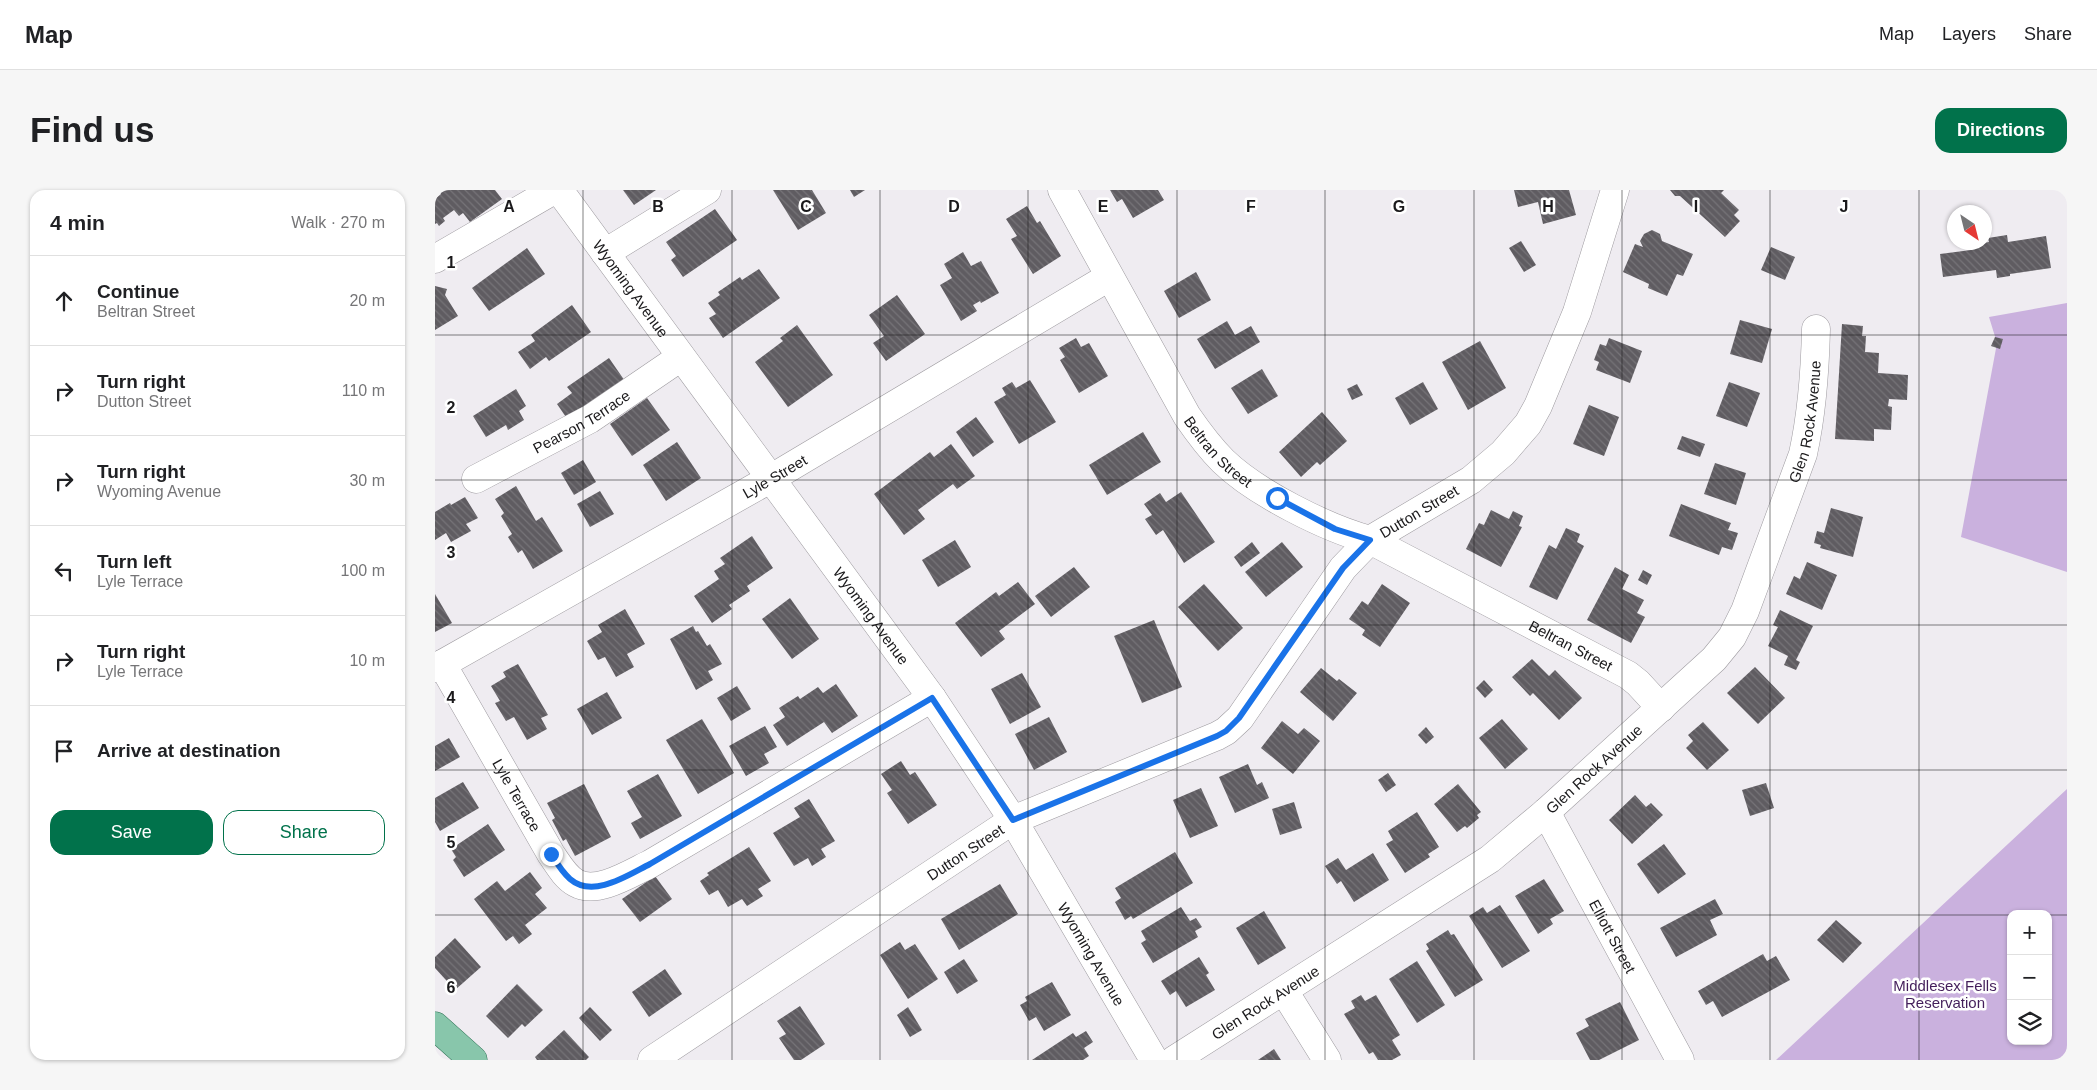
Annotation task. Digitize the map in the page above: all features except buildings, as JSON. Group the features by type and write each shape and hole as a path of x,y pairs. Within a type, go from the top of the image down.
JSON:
{"main road":[{"path":"435,1026 473,1060"}],"street":[{"path":"435,259 554,190"},
{"name":"Wyoming Avenue","path":"559,190 932,698 1013,820 1154,1060"},
{"path":"605,253 707,190"},
{"name":"Beltran Street","path":"1062,190 1187,416 1209,446 1223,461 1257,486 1335,529 1370,540 1628,675 1638,682 1661,708"},
{"name":"Dutton Street","path":"652,1060 1013,820 1226,731 1239,718 1343,568 1370,540 1471,480 1503,453 1528,424 1538,406 1577,312 1615,190"},
{"name":"Lyle Street","path":"438,666 770,479 1109,277"},
{"name":"Glen Rock Avenue","path":"1174,1060 1470,874 1490,859 1546,812 1661,708 1723,648 1745,611 1803,454 1809,428 1815,380 1816,329"},
{"name":"Pearson Terrace","path":"476,479 590,419 681,357"},
{"name":"Lyle Terrace","path":"438,666 551,854 570,879 580,885 587,886 612,882 650,864 932,698"},
{"name":"Elliott Street","path":"1546,812 1680,1060"},
{"path":"1284,990 1327,1060"}],"green space":[{"path":"2067,303 2067,572 1961,537 1997,343 1989,317"},
{"name":"Middlesex Fells Reservation","path":"2067,789 2067,1060 1776,1060"}],"route":[{"path":"551,854 565,874 580,885 594,886 622,878 650,864 932,698 1013,820 1217,736 1226,731 1239,718 1343,568 1370,540 1335,529 1277,498"}]}
